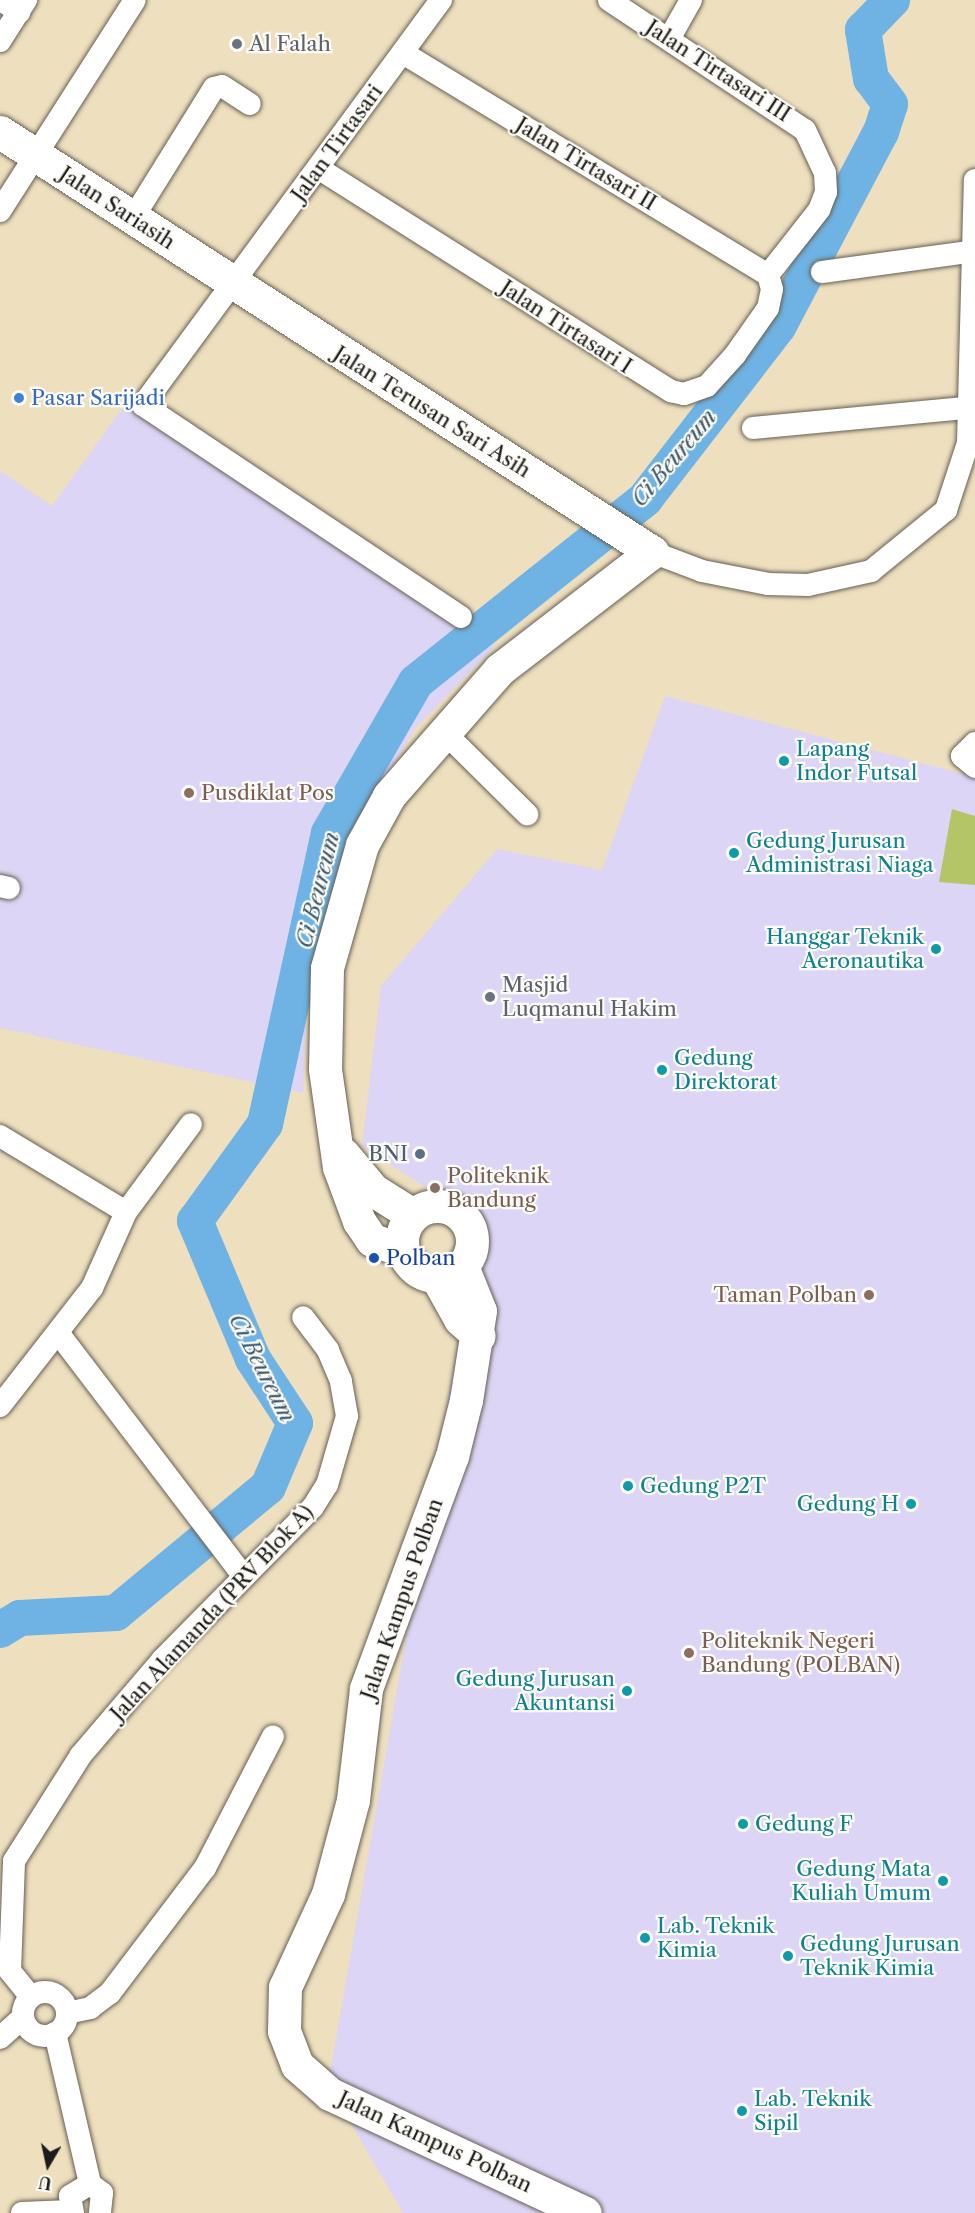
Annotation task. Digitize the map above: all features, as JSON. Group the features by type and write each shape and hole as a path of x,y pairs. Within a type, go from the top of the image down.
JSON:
{"street":[{"path":"0,211 38,156 135,0"},
{"name":"Jalan Tirtasari","path":"441,0 143,405 461,617"},
{"name":"Jalan Tirtasari III","path":"609,0 793,119 805,130 825,173 819,210 768,275"},
{"path":"669,39 692,0"},
{"path":"0,41 15,4"},
{"name":"Jalan Tirtasari II","path":"403,53 768,275"},
{"path":"133,218 214,88 222,86 250,104"},
{"name":"Jalan Sariasih","path":"0,132 232,285"},
{"name":"Jalan Tirtasari I","path":"318,168 671,391 684,394 706,386 735,355 768,308 772,289 768,275"},
{"path":"402,1250 405,1225 413,1215 432,1206 461,1215 473,1243 449,1271 420,1272 402,1250 372,1240 359,1221 339,1167 339,1151 325,1069 327,968 339,912 362,845 389,796 442,730 500,669 641,546 702,571 768,584 807,585 871,571 946,510 968,443 971,406 975,180"},
{"path":"822,272 936,259 973,262"},
{"name":"Jalan Terusan Sari Asih","path":"232,285 602,518 641,546"},
{"path":"753,428 971,406"},
{"path":"442,730 527,814"},
{"path":"975,743 963,756 975,767"},
{"path":"0,1406 59,1334 92,1288 126,1212 191,1124"},
{"path":"0,1136 126,1212"},
{"path":"339,1151 373,1190 413,1215"},
{"name":"Jalan Kampus Polban","path":"449,1271 480,1311 479,1336 452,1456 366,1689 353,1800 328,1894 285,1987 284,2031 297,2065 330,2094 585,2213"},
{"name":"Jalan Alamanda (PRV Blok A)","path":"55,2033 35,2033 27,2007 10,1971 7,1860 81,1755 162,1660 313,1507 343,1439 341,1381 328,1350 303,1317"},
{"path":"59,1334 244,1577"},
{"path":"100,2213 102,2193 90,2184 55,2033 67,2013 90,2008 110,1993 205,1868 273,1736"},
{"path":"0,2038 27,2007 54,1994 67,2013"},
{"path":"22,2213 72,2212 70,2196 90,2184"}],"shaded area":[{"name":"Pusdiklat Pos","path":"136,389 495,646 415,729 339,856 308,973 303,1093 0,1028 0,471 52,506"},
{"name":"Politeknik Negeri Bandung (POLBAN)","path":"665,696 975,777 975,2213 403,2213 328,2084 479,1222 362,1146 381,986 497,849 602,870"}],"green space":[{"path":"952,809 975,816 975,885 939,882"}],"waterway":[{"name":"Ci Beureum","path":"0,1630 20,1618 116,1613 268,1487 295,1423 253,1359 195,1221 265,1124 329,833 416,682 645,499 778,327 881,132 890,104 871,79 863,30 892,0"}],"place":[{"name":"Al Falah","path":"237,44"},
{"name":"Pasar Sarijadi","path":"19,398"},
{"name":"Lapang Indor Futsal","path":"784,761"},
{"name":"Pusdiklat Pos","path":"189,793"},
{"name":"Gedung Jurusan Administrasi Niaga","path":"734,853"},
{"name":"Hanggar Teknik Aeronautika","path":"936,949"},
{"name":"Masjid Luqmanul Hakim","path":"490,997"},
{"name":"Gedung Direktorat","path":"662,1070"},
{"name":"BNI","path":"420,1154"},
{"name":"Politeknik Bandung","path":"435,1188"},
{"name":"Polban","path":"374,1258"},
{"name":"Taman Polban","path":"869,1295"},
{"name":"Gedung P2T","path":"628,1486"},
{"name":"Gedung H","path":"911,1504"},
{"name":"Politeknik Negeri Bandung (POLBAN)","path":"689,1653"},
{"name":"Gedung Jurusan Akuntansi","path":"627,1691"},
{"name":"Gedung F","path":"743,1824"},
{"name":"Gedung Mata Kuliah Umum","path":"943,1881"},
{"name":"Lab. Teknik Kimia","path":"645,1938"},
{"name":"Gedung Jurusan Teknik Kimia","path":"788,1956"},
{"name":"Lab. Teknik Sipil","path":"742,2111"}]}
